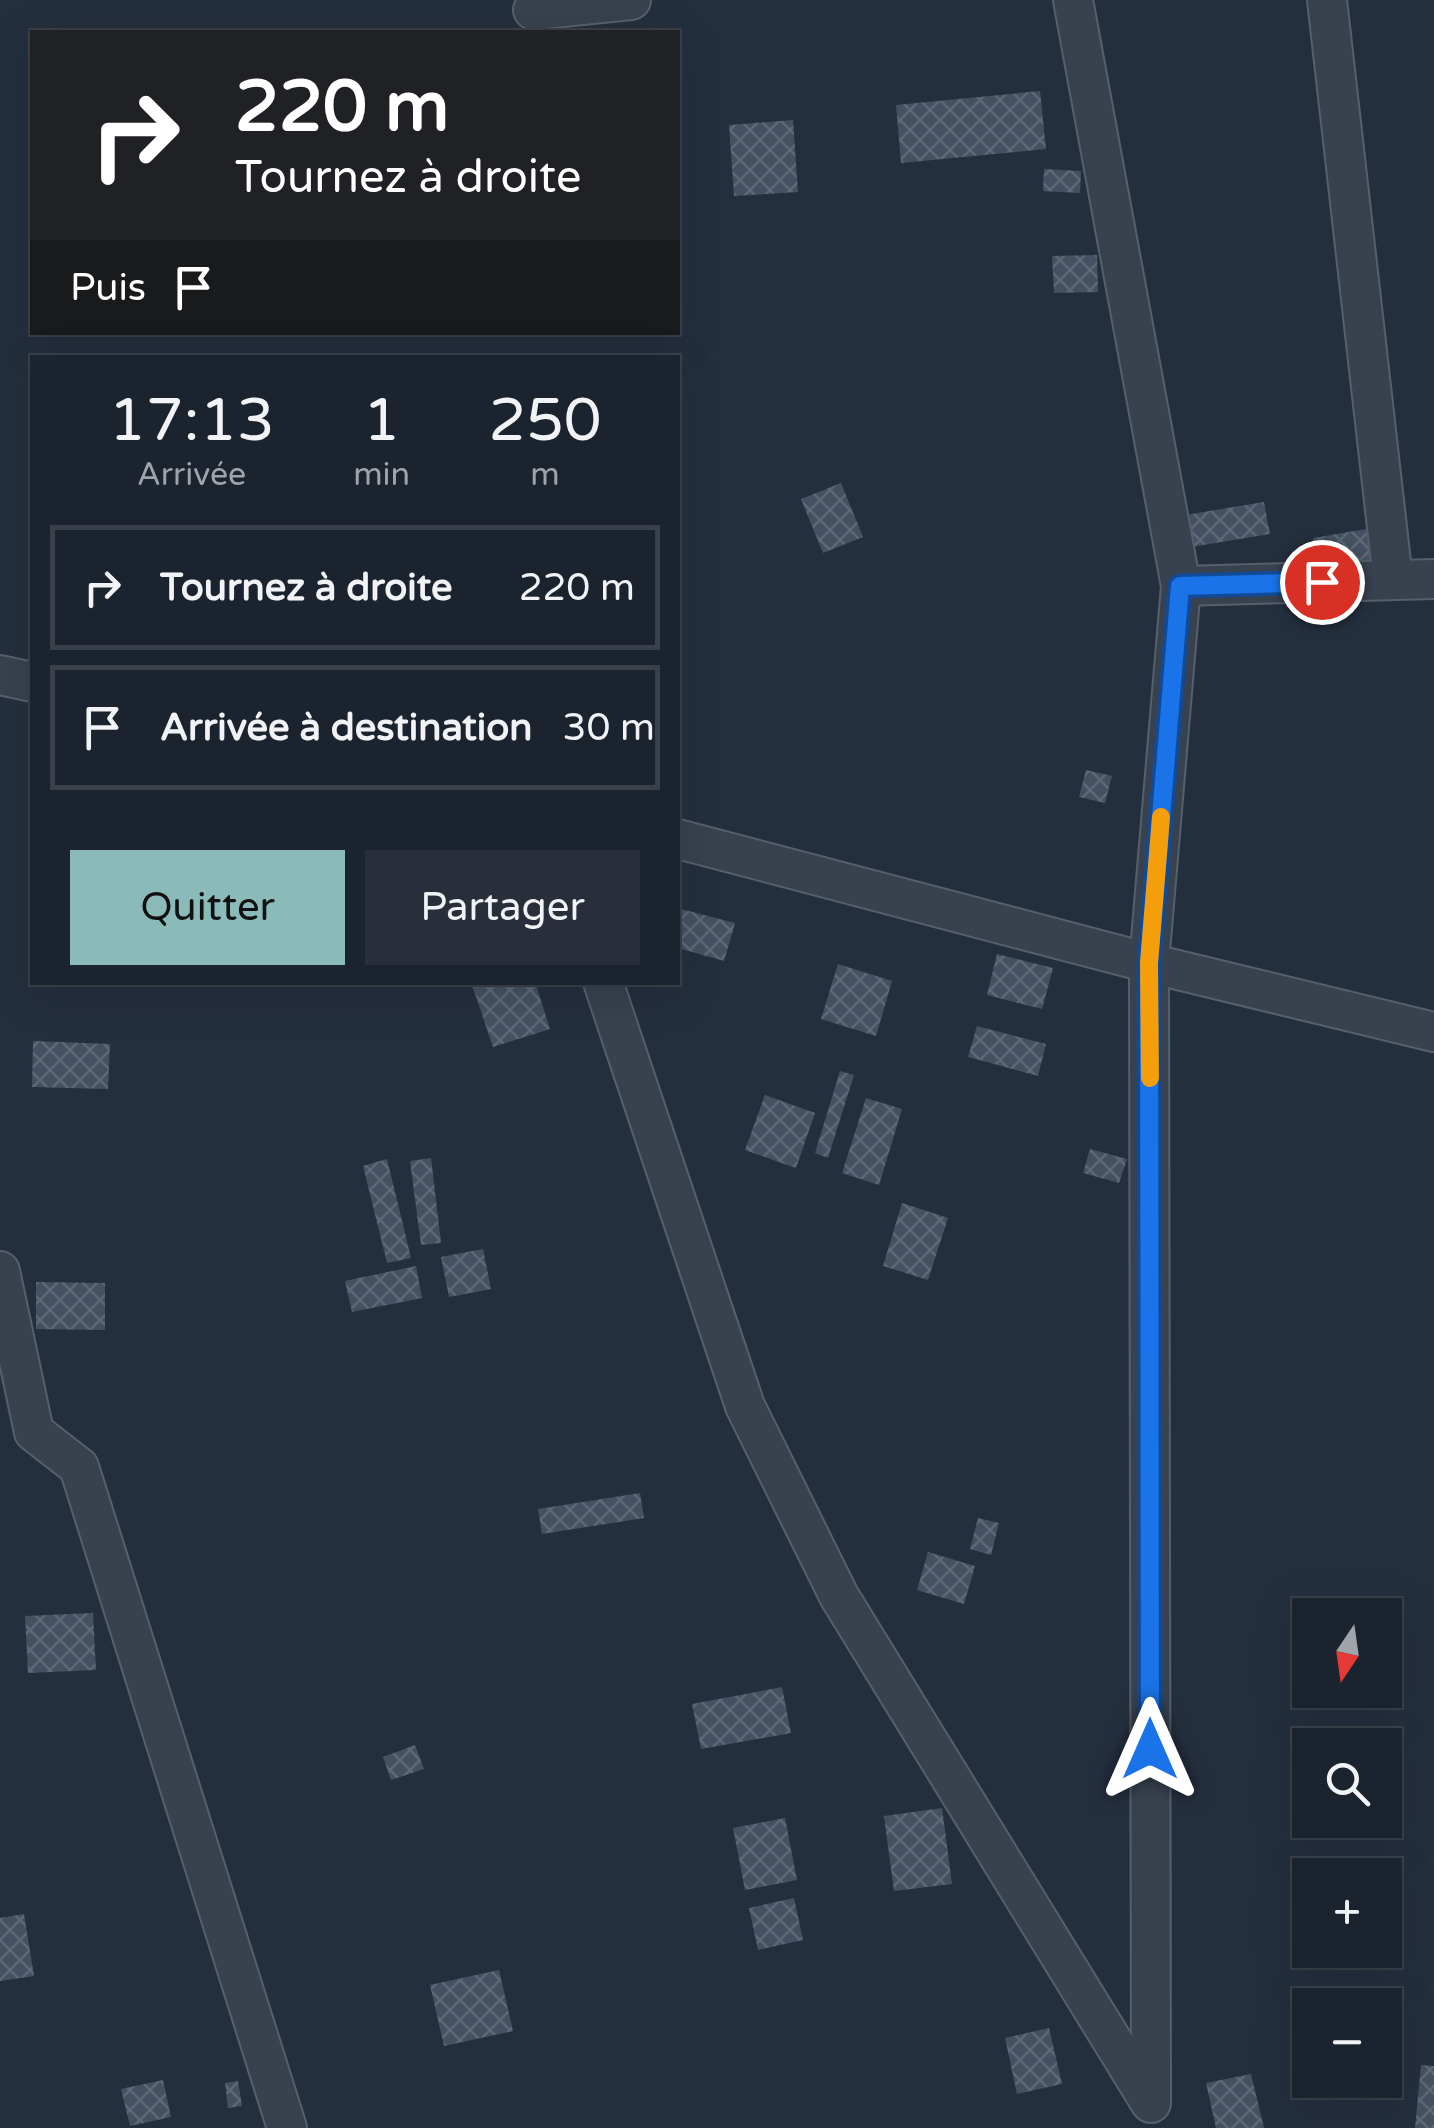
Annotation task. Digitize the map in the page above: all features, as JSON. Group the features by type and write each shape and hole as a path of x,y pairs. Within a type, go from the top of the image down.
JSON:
{"street":[{"path":"533,10 630,0"},
{"path":"1073,0 1180,586 1149,963 1154,2115"},
{"path":"1327,0 1392,580"},
{"path":"1180,586 1434,579"},
{"path":"0,675 30,682"},
{"path":"680,840 1149,963 1434,1032"},
{"path":"604,985 745,1406 839,1596 1154,2115"},
{"path":"0,1270 34,1432 79,1467 287,2128"}],"building":[{"path":"1040,91 1046,149 901,163 896,105"},
{"path":"793,120 798,192 734,196 729,125"},
{"path":"1044,169 1081,171 1080,193 1043,191"},
{"path":"1097,255 1098,292 1054,293 1052,256"},
{"path":"841,483 863,537 823,553 801,499"},
{"path":"1264,502 1270,534 1191,547 1185,515"},
{"path":"1366,529 1372,563 1319,572 1313,538"},
{"path":"1086,770 1112,776 1105,803 1079,797"},
{"path":"681,909 735,923 724,961 680,949"},
{"path":"997,954 1053,968 1042,1009 987,995"},
{"path":"838,964 892,981 876,1036 821,1019"},
{"path":"472,985 536,985 550,1029 493,1047"},
{"path":"977,1026 1046,1044 1038,1076 968,1057"},
{"path":"33,1041 110,1044 108,1089 32,1087"},
{"path":"840,1071 854,1075 828,1158 815,1153"},
{"path":"765,1095 815,1113 796,1168 745,1150"},
{"path":"866,1098 902,1109 879,1185 842,1173"},
{"path":"1090,1149 1127,1159 1119,1183 1083,1173"},
{"path":"431,1158 441,1243 421,1245 410,1161"},
{"path":"387,1159 411,1258 387,1263 363,1166"},
{"path":"902,1203 948,1218 928,1280 883,1266"},
{"path":"483,1249 491,1289 449,1297 441,1257"},
{"path":"416,1266 422,1298 352,1312 345,1281"},
{"path":"36,1282 105,1283 105,1330 36,1329"},
{"path":"640,1493 644,1518 542,1534 538,1509"},
{"path":"978,1518 999,1523 991,1555 970,1549"},
{"path":"928,1552 975,1566 964,1604 917,1590"},
{"path":"93,1613 96,1670 28,1673 25,1616"},
{"path":"782,1687 791,1733 701,1749 692,1704"},
{"path":"415,1745 424,1769 391,1780 383,1757"},
{"path":"942,1808 952,1884 894,1891 884,1816"},
{"path":"785,1818 797,1880 745,1890 733,1828"},
{"path":"794,1898 803,1940 758,1950 749,1908"},
{"path":"24,1914 34,1976 0,1981 0,1918"},
{"path":"499,1970 513,2031 444,2046 430,1985"},
{"path":"1049,2028 1062,2084 1017,2094 1005,2038"},
{"path":"1421,2065 1434,2066 1434,2128 1415,2128"},
{"path":"1251,2074 1264,2128 1216,2128 1206,2083"},
{"path":"163,2080 171,2117 130,2126 121,2089"},
{"path":"238,2081 242,2106 228,2108 225,2083"}],"slow traffic":[{"path":"1150,1078 1149,963 1161,817"}],"route":[{"path":"1150,1749 1149,963 1180,586 1322,582"}]}
